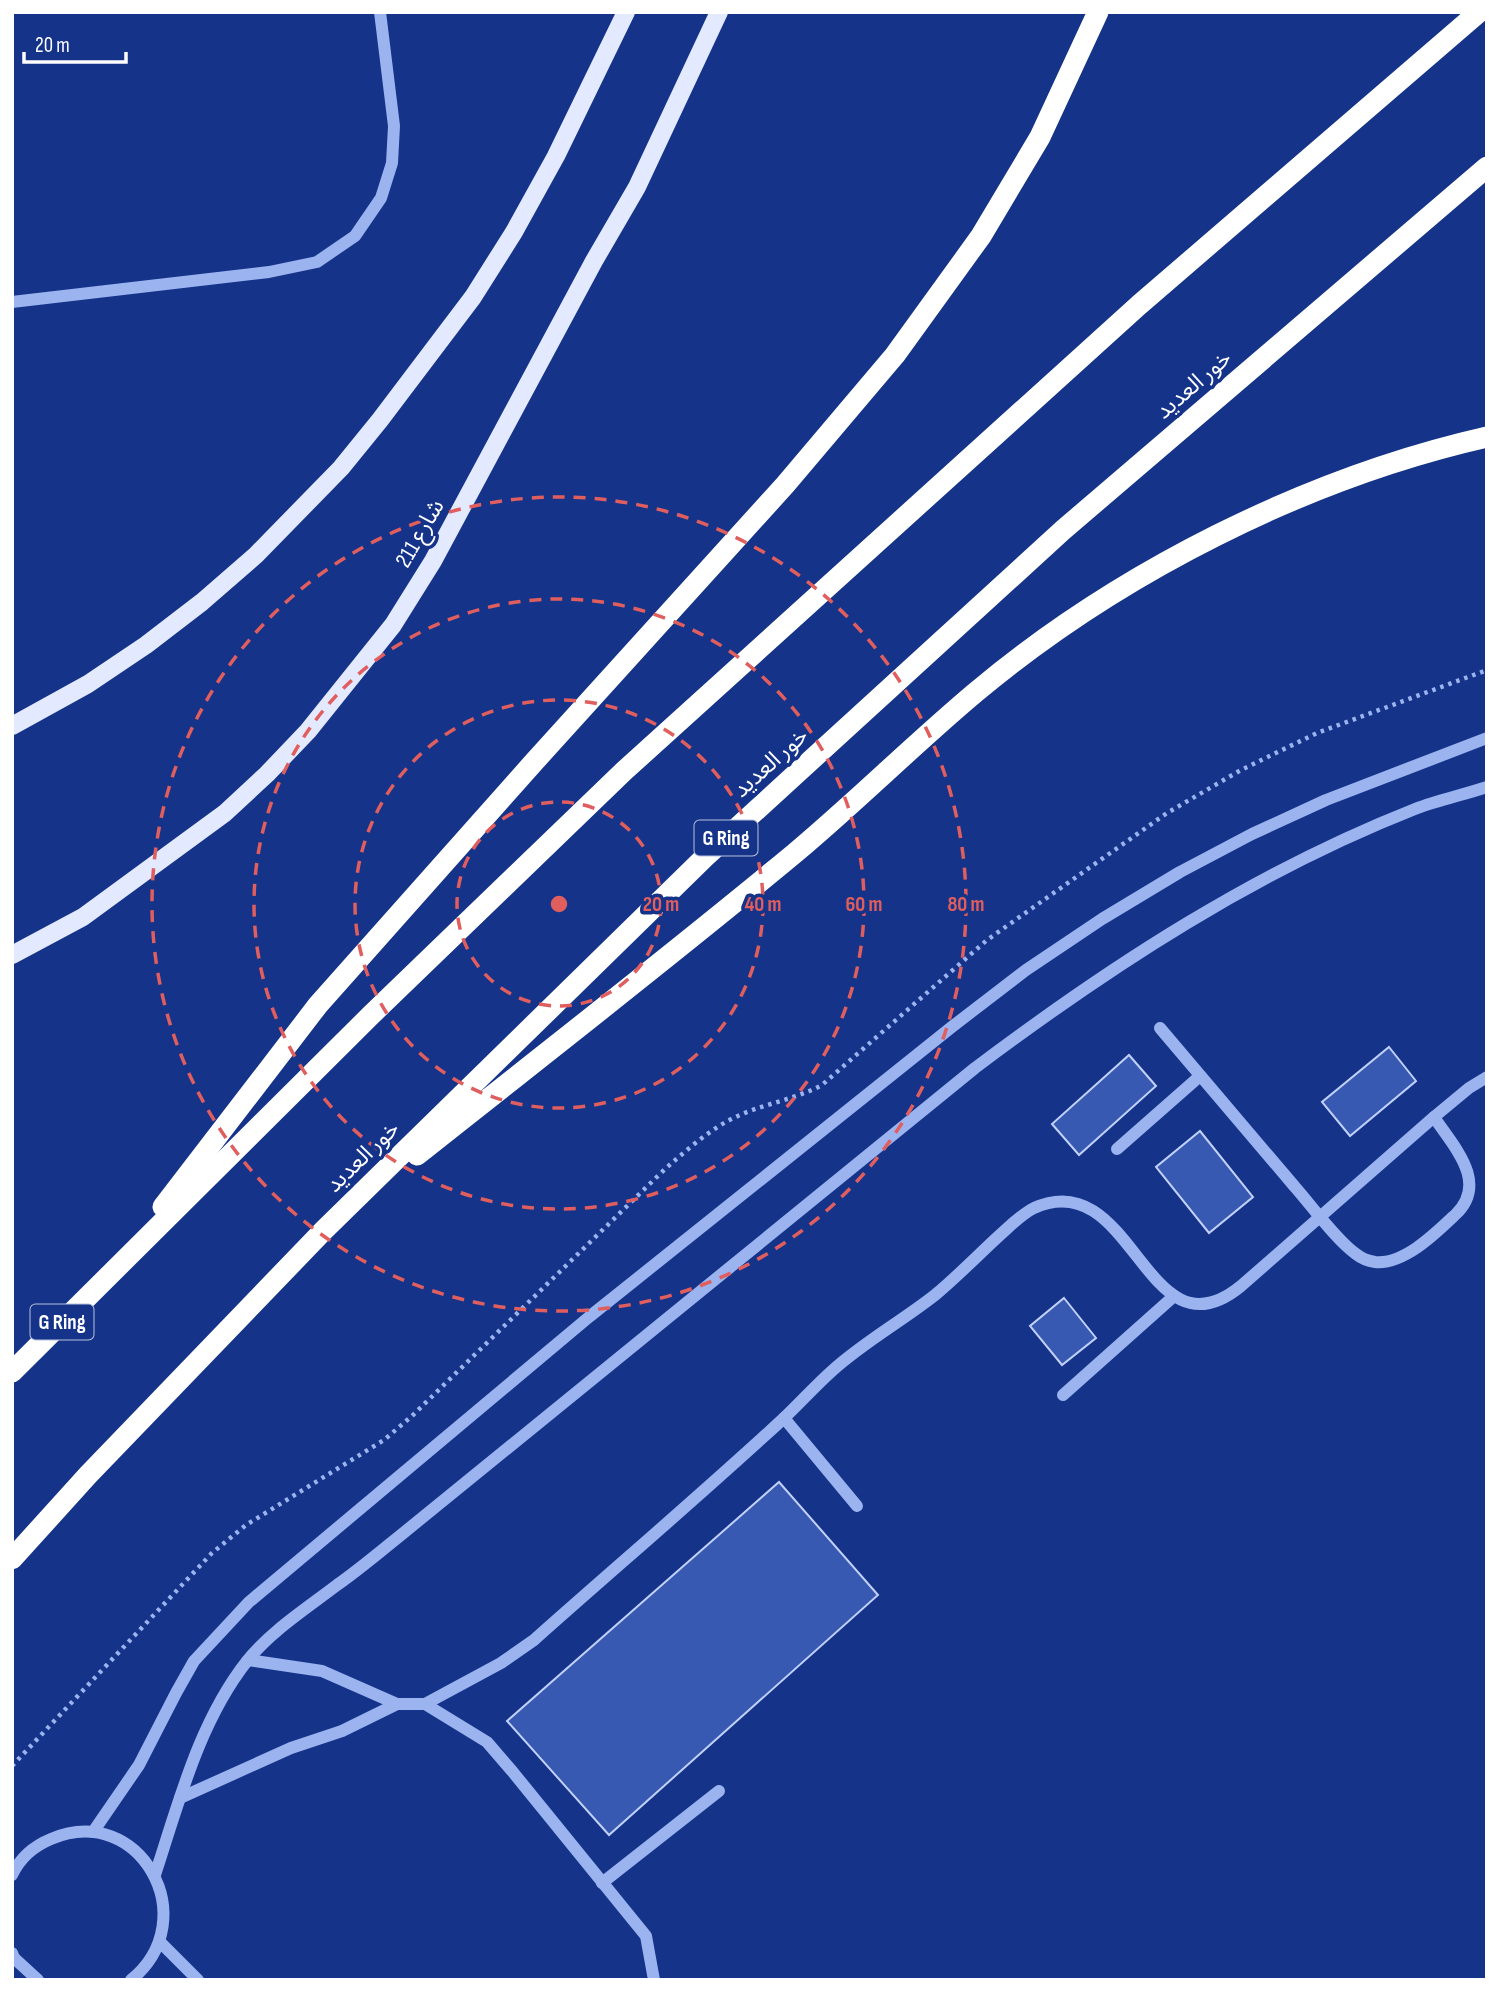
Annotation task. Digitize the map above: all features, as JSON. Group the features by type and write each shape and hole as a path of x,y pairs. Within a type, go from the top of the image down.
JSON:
{"highway":[{"path":"112,1272 318,1005 543,751 785,485 895,355 981,236 1040,137 1098,12"},
{"name":"G Ring","path":"12,1372 370,1016 624,771 1139,305 1479,12"},
{"name":"خور العديد","path":"12,1559 88,1475 323,1231 705,857 1063,530 1487,167"},
{"path":"323,1231 797,851 976,691 1060,626 1149,572 1231,528 1357,474 1487,437"}],"main road":[{"path":"12,726 88,684 146,645 202,601 282,530 341,468 473,297 514,232 556,156 626,12"},
{"name":"شارع 211","path":"12,955 83,917 225,813 309,730 393,625 433,561 587,273 637,187 719,12"}],"street":[{"path":"12,302 269,272 317,262 355,236 381,198 392,163 394,126 380,12"},
{"path":"93,1832 139,1765 194,1661 248,1602 589,1317 953,1026 1026,970 1102,919 1180,872 1252,834 1326,800 1487,738"},
{"path":"155,1875 180,1798 215,1709 248,1660 307,1607 387,1546 975,1068 1063,1002 1177,928 1294,862 1417,809 1487,787"},
{"path":"1160,1028 1354,1253 1372,1261 1397,1260 1408,1254 1456,1214 1468,1197 1470,1178 1467,1167 1434,1117"},
{"path":"1117,1149 1200,1076"},
{"path":"248,1660 322,1671 397,1704 425,1704 501,1663 534,1640 784,1418 833,1370 935,1294 1033,1208 1052,1203 1072,1203 1091,1209 1107,1220 1121,1235 1173,1297 1190,1303 1209,1304 1227,1298 1434,1117 1487,1077"},
{"path":"1063,1395 1173,1297"},
{"path":"784,1418 857,1506"},
{"path":"180,1798 291,1748 342,1731 397,1704"},
{"path":"425,1704 487,1742 646,1936 654,1980"},
{"path":"602,1884 719,1791"},
{"path":"12,1875 17,1864 38,1845 65,1833 93,1832 115,1838 134,1850 155,1875 165,1908 160,1942 149,1962 132,1979"},
{"path":"160,1942 198,1980"},
{"path":"12,1953 38,1980"}],"path":[{"path":"12,1766 212,1553 266,1511 384,1440 422,1407 665,1169 705,1136 740,1115 805,1094 821,1085 987,940 1178,807 1241,770 1317,733 1487,670"}],"building":[{"path":"1389,1047 1416,1081 1350,1136 1322,1102"},
{"path":"1129,1055 1156,1086 1079,1155 1052,1124"},
{"path":"1200,1131 1253,1197 1209,1233 1156,1167"},
{"path":"1064,1298 1096,1338 1062,1365 1030,1326"},
{"path":"779,1482 878,1595 609,1835 507,1721"}]}
